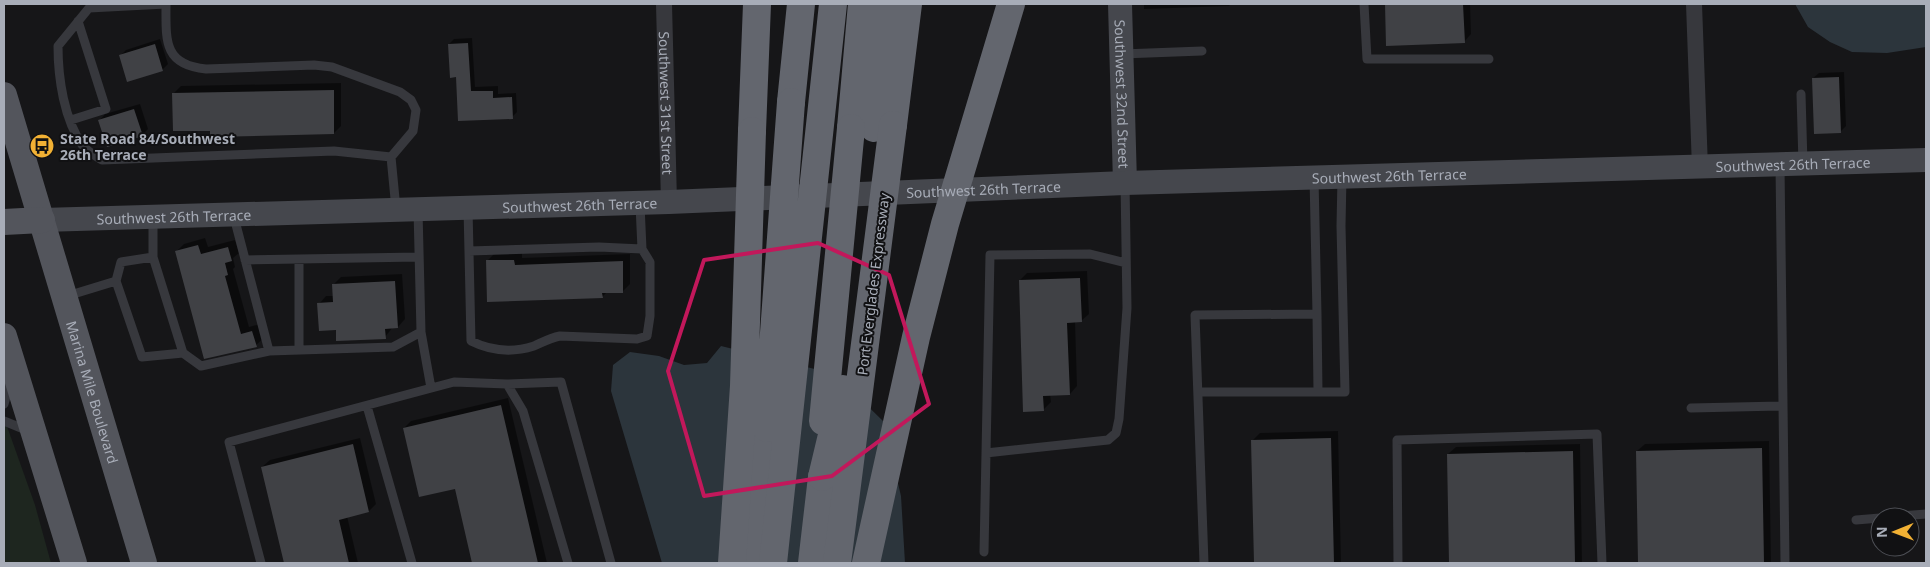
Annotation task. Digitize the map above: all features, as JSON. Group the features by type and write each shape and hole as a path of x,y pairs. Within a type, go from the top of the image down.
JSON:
{"highway":[{"path":"732,563 744,386 757,4"},
{"path":"791,102 794,4"},
{"path":"753,563 767,428 791,102 801,4"},
{"path":"773,563 833,4"},
{"path":"862,4 872,127"},
{"path":"812,563 822,477 823,400 872,127 886,4"},
{"name":"Port Everglades Expressway","path":"837,563 872,127 908,4"},
{"path":"866,563 916,337 948,214 1011,4"}],"main road":[{"name":"Marina Mile Boulevard","path":"4,95 144,563"},
{"path":"4,222 42,220"},
{"path":"4,336 74,563"}],"street":[{"name":"Southwest 31st Street","path":"664,4 669,202"},
{"name":"Southwest 32nd Street","path":"1120,4 1125,183"},
{"path":"1694,4 1700,168"},
{"name":"Southwest 26th Terrace","path":"42,220 669,202 1125,183 1700,168 1926,160"}],"lane":[{"path":"166,4 167,37 170,49 177,61 189,68 314,65 332,67 400,92 411,100 416,110 413,131 391,157"},
{"path":"170,4 88,6 58,46 58,70 76,136 85,148 102,160 334,151 391,157"},
{"path":"1364,4 1367,59 1490,59"},
{"path":"71,120 106,109 78,21"},
{"path":"1122,54 1202,51"},
{"path":"1785,563 1783,406 1791,165 1801,94"},
{"path":"391,157 419,257 421,332 431,388"},
{"path":"1198,392 1345,392 1341,226 1342,177"},
{"path":"1314,178 1318,392"},
{"path":"986,453 1108,440 1116,433 1119,419 1127,308 1125,183"},
{"path":"468,207 471,341 501,352 533,346 548,338 560,336 638,339 647,336 650,316 650,262 642,249 640,202"},
{"path":"233,214 268,351"},
{"path":"153,216 153,257 183,353 201,366 268,351 393,347 421,332"},
{"path":"469,251 599,247 642,249"},
{"path":"984,552 990,255 1090,254 1126,264"},
{"path":"153,257 122,262 116,281 142,357 183,353"},
{"path":"245,260 419,257"},
{"path":"299,259 300,350"},
{"path":"65,296 116,281"},
{"path":"1204,563 1195,315 1317,314"},
{"path":"4,404 14,368"},
{"path":"261,563 229,442 454,382 507,384 561,382 611,563"},
{"path":"507,384 523,411 568,563"},
{"path":"367,406 412,563"},
{"path":"1691,408 1783,406"},
{"path":"4,420 22,426 35,436"},
{"path":"1398,563 1397,440 1597,434 1602,563"},
{"path":"1856,520 1870,519"}],"highlighted area":[{"path":"818,243 889,275 929,404 832,476 704,496 668,371 704,260"}],"shaded area":[{"path":"1795,4 1926,4 1926,47 1887,53 1852,52 1830,42 1808,27"},
{"path":"721,346 835,374 883,421 901,496 905,563 662,563 611,391 613,365 630,352 659,356 684,365 707,363"},
{"path":"4,418 35,505 51,563 4,563"}],"building":[{"path":"1385,4 1463,4 1465,43 1386,46"},
{"path":"468,43 471,91 493,91 493,98 512,97 513,119 458,121 456,77 450,78 448,44"},
{"path":"155,44 163,71 127,82 119,55"},
{"path":"1839,77 1841,133 1814,134 1812,78"},
{"path":"334,90 334,134 210,137 210,131 173,131 172,93"},
{"path":"134,109 143,136 107,147 98,120"},
{"path":"198,245 201,254 228,247 232,261 225,263 228,275 225,276 241,334 252,331 257,347 204,359 175,251"},
{"path":"486,260 514,260 515,265 623,261 623,293 602,293 603,298 487,302"},
{"path":"1080,278 1082,322 1067,323 1070,395 1043,396 1044,411 1023,412 1019,280"},
{"path":"395,281 398,328 385,329 386,339 336,341 336,330 319,331 317,303 333,302 332,284"},
{"path":"501,405 538,563 472,563 455,489 419,497 403,428"},
{"path":"1331,438 1334,563 1254,563 1251,440"},
{"path":"353,444 369,512 339,520 349,563 284,563 261,467"},
{"path":"1762,448 1764,563 1638,563 1636,451"},
{"path":"1573,451 1575,563 1449,563 1447,454"}],"place":[{"name":"State Road 84/Southwest 26th Terrace","path":"42,146"}]}
